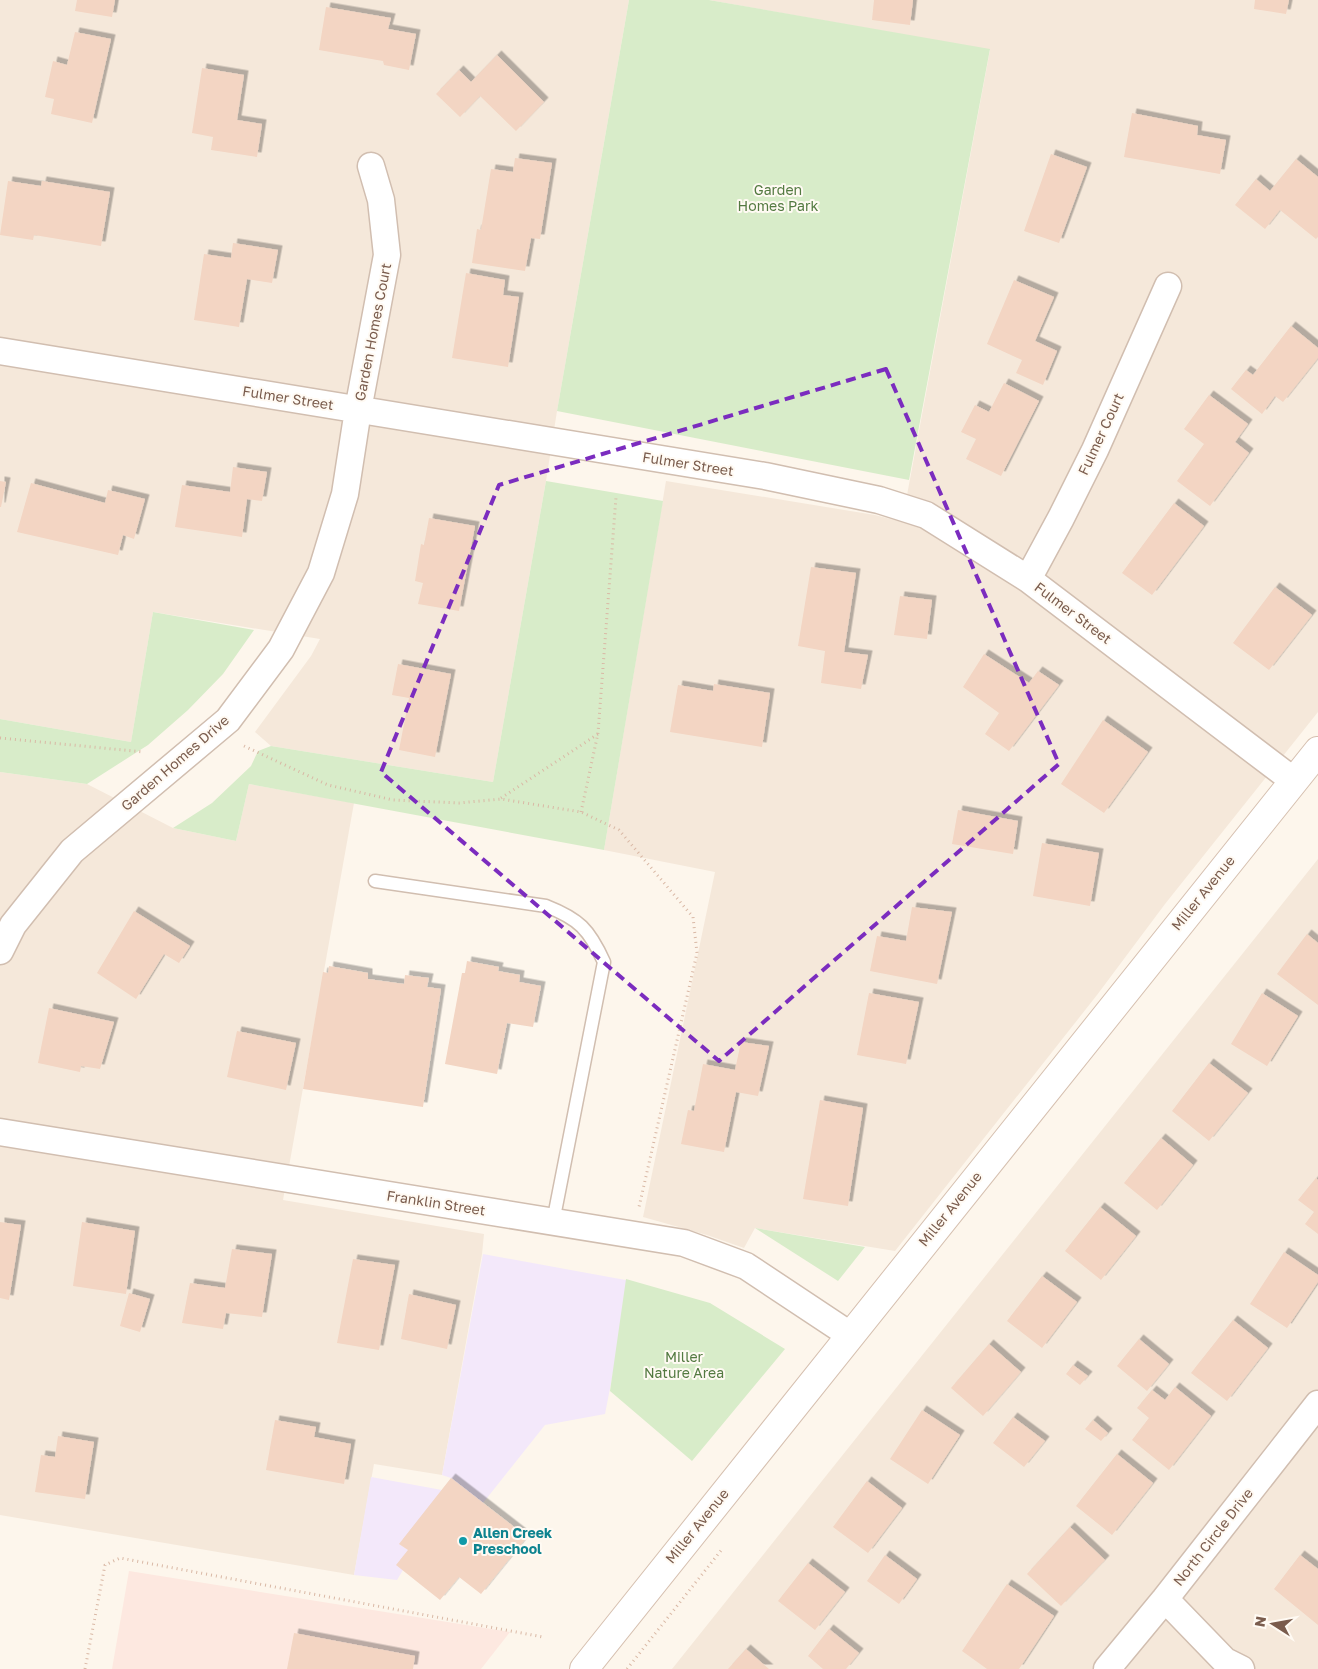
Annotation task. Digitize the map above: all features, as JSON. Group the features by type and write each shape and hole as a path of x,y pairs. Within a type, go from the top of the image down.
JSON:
{"main road":[{"name":"Miller Avenue","path":"584,1669 1318,751"}],"street":[{"name":"Garden Homes Court","path":"358,410 388,255 381,200 371,166"},
{"name":"Fulmer Court","path":"1028,579 1095,450 1168,286"},
{"name":"Fulmer Street","path":"0,351 765,476 879,500 926,515 1028,579 1294,781"},
{"name":"Garden Homes Drive","path":"0,951 13,924 72,851 228,720 282,649 321,573 345,494 358,410"},
{"name":"Franklin Street","path":"0,1132 684,1243 746,1266 850,1335"},
{"name":"North Circle Drive","path":"1107,1669 1318,1404"},
{"path":"1165,1598 1225,1660 1241,1669"}],"lane":[{"path":"375,881 546,906 566,914 581,924 596,944 604,962 553,1222"}],"path":[{"path":"582,812 598,733 616,497"},
{"path":"501,799 598,733"},
{"path":"0,738 146,752"},
{"path":"84,1669 105,1565 120,1558 543,1637"}],"highlighted area":[{"path":"886,369 1059,764 719,1061 381,772 499,485"}],"shaded area":[{"path":"0,0 629,0 493,782 271,746 255,732 311,656 320,639 153,612 131,742 0,719"},
{"path":"709,0 1318,0 1318,712 1165,904 1097,995 895,1251 755,1228 744,1248 707,1235 643,1217 715,872 604,850 666,481 875,515 902,522 990,50"},
{"path":"0,772 87,784 173,828 236,841 249,784 354,803 283,1200 484,1234 442,1475 374,1464 354,1575 0,1515"},
{"path":"1318,859 1318,1669 672,1669"},
{"path":"483,1254 631,1281 605,1414 545,1425 483,1503 451,1478 442,1475"},
{"path":"371,1477 442,1490 400,1544 408,1550 397,1565 403,1570 397,1580 354,1575"},
{"path":"129,1571 510,1632 481,1669 112,1669"}],"green space":[{"name":"Garden Homes Park","path":"629,0 709,0 990,49 909,480 557,411"},
{"path":"546,481 663,501 604,850 249,784 236,841 173,828 212,803 251,766 258,751 271,746 493,782"},
{"path":"153,612 254,630 223,674 188,710 148,745 87,784 0,772 0,719 131,742"},
{"path":"755,1228 865,1247 838,1281"},
{"name":"Miller Nature Area","path":"626,1279 710,1303 785,1349 692,1461 610,1391"}],"building":[{"path":"77,0 115,0 112,17 75,11"},
{"path":"874,0 913,0 910,25 872,20"},
{"path":"1255,0 1289,0 1286,14 1254,9"},
{"path":"326,7 391,18 388,29 416,34 409,70 384,65 383,61 319,50"},
{"path":"75,32 111,39 92,123 51,114 54,99 45,97 53,61 67,65"},
{"path":"497,55 544,102 516,131 480,96 460,117 436,94 459,70 471,82"},
{"path":"202,68 244,75 237,120 262,124 257,157 211,150 213,137 192,133"},
{"path":"1132,113 1198,126 1197,135 1226,140 1220,174 1124,157"},
{"path":"1051,154 1087,167 1059,243 1024,231"},
{"path":"515,158 552,163 540,239 531,238 525,271 472,263 477,229 481,230 491,169 513,172"},
{"path":"1296,159 1318,177 1318,237 1316,239 1280,210 1265,229 1235,205 1256,179 1270,191"},
{"path":"8,181 41,186 42,181 110,192 101,246 34,235 33,240 0,235"},
{"path":"233,243 278,250 272,283 247,279 239,327 194,320 204,254 231,258"},
{"path":"466,273 505,280 503,295 519,297 508,367 452,358"},
{"path":"1014,280 1054,297 1035,341 1057,351 1043,385 1016,373 1022,360 987,344"},
{"path":"1291,326 1318,348 1318,358 1283,402 1275,396 1262,414 1231,389 1246,370 1253,375"},
{"path":"1004,383 1039,401 1001,476 966,459 976,439 961,432 975,405 989,412"},
{"path":"1209,395 1248,424 1235,442 1249,453 1210,506 1177,481 1204,444 1184,429"},
{"path":"233,467 267,472 262,501 247,499 242,537 175,527 182,485 230,492"},
{"path":"0,481 6,482 1,507 0,507"},
{"path":"31,483 105,503 108,490 145,499 134,539 123,535 118,555 17,532"},
{"path":"1174,503 1204,526 1152,595 1122,573"},
{"path":"429,518 475,526 459,611 418,604 423,583 415,581 421,544 424,545"},
{"path":"811,567 856,573 844,652 868,655 861,689 821,683 825,651 798,646"},
{"path":"1275,587 1312,615 1269,670 1233,643"},
{"path":"900,596 932,600 927,639 894,635"},
{"path":"984,654 1029,683 1038,671 1059,685 1009,751 985,734 999,713 963,687"},
{"path":"398,664 451,674 435,757 399,750 409,698 392,695"},
{"path":"714,684 770,693 762,747 670,732 678,685 713,691"},
{"path":"1103,720 1148,752 1104,813 1061,784"},
{"path":"958,810 1018,821 1013,854 952,844"},
{"path":"1042,843 1099,853 1090,906 1033,896"},
{"path":"912,907 952,912 937,984 870,971 877,936 906,941"},
{"path":"134,911 190,946 179,963 164,954 136,999 97,973"},
{"path":"1307,934 1318,943 1318,1005 1277,974"},
{"path":"467,961 499,967 498,971 520,975 519,982 541,986 533,1027 507,1023 497,1074 445,1064 462,973 465,973"},
{"path":"329,966 368,973 368,979 404,984 405,975 429,978 427,987 441,989 423,1107 303,1089 323,972 328,973"},
{"path":"869,993 919,1002 906,1064 857,1055"},
{"path":"1262,993 1298,1016 1267,1066 1231,1044"},
{"path":"49,1008 114,1022 100,1069 81,1066 80,1072 38,1063"},
{"path":"237,1031 296,1043 286,1090 227,1077"},
{"path":"741,1042 769,1046 758,1096 736,1092 724,1152 681,1144 688,1110 694,1111 703,1064 735,1070"},
{"path":"1209,1063 1248,1093 1209,1141 1172,1111"},
{"path":"820,1100 863,1108 848,1206 803,1199"},
{"path":"1161,1138 1193,1165 1157,1210 1124,1183"},
{"path":"1316,1178 1318,1180 1318,1234 1305,1224 1314,1212 1298,1200"},
{"path":"1100,1207 1136,1236 1101,1280 1065,1251"},
{"path":"0,1222 21,1225 9,1300 0,1298"},
{"path":"82,1222 135,1231 126,1294 73,1286"},
{"path":"232,1249 272,1254 262,1317 226,1313 223,1329 182,1323 190,1283 225,1288"},
{"path":"1284,1252 1318,1275 1318,1282 1287,1328 1250,1304"},
{"path":"353,1259 395,1265 379,1350 337,1343"},
{"path":"1042,1276 1077,1302 1042,1348 1007,1321"},
{"path":"129,1293 150,1299 140,1332 120,1326"},
{"path":"409,1294 456,1305 447,1349 401,1339"},
{"path":"1233,1320 1268,1348 1227,1401 1191,1373"},
{"path":"1139,1339 1169,1364 1147,1391 1117,1366"},
{"path":"989,1344 1021,1372 983,1416 951,1388"},
{"path":"1073,1365 1088,1376 1080,1385 1066,1374"},
{"path":"1175,1387 1211,1416 1169,1470 1132,1440 1149,1418 1137,1408 1152,1390 1165,1400"},
{"path":"922,1410 960,1435 928,1484 890,1459"},
{"path":"1013,1417 1045,1441 1024,1467 993,1443"},
{"path":"275,1420 316,1427 314,1437 351,1444 344,1484 266,1470"},
{"path":"1093,1420 1108,1433 1101,1441 1085,1429"},
{"path":"58,1436 94,1442 85,1499 35,1492 41,1455 55,1457"},
{"path":"1117,1454 1153,1483 1112,1535 1076,1506"},
{"name":"Allen Creek Preschool","path":"451,1478 527,1537 481,1594 459,1577 440,1600 396,1565 408,1550 399,1544"},
{"path":"867,1481 902,1508 868,1553 833,1527"},
{"path":"1070,1527 1105,1560 1061,1606 1027,1574"},
{"path":"885,1555 917,1579 899,1604 867,1581"},
{"path":"1300,1555 1318,1569 1318,1625 1274,1589"},
{"path":"808,1563 845,1592 815,1630 778,1601"},
{"path":"1007,1584 1054,1616 1019,1669 987,1669 962,1651"},
{"path":"829,1629 859,1653 846,1669 823,1669 808,1656"},
{"path":"294,1633 415,1656 413,1669 287,1669"},
{"path":"746,1649 769,1669 728,1669"}],"place":[{"name":"Allen Creek Preschool","path":"463,1541"}]}
